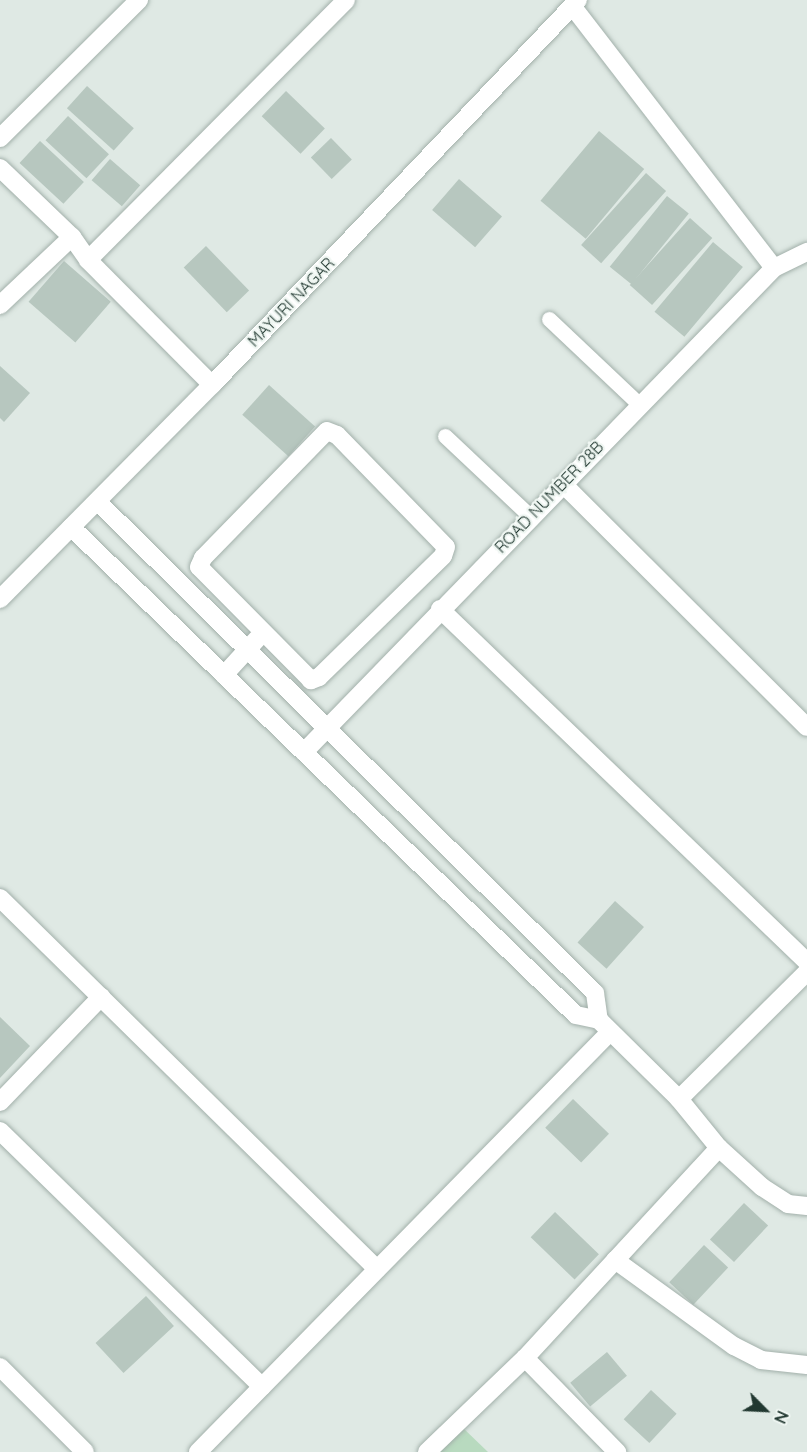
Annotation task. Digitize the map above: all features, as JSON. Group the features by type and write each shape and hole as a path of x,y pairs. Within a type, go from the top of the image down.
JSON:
{"street":[{"path":"0,138 139,0"},
{"path":"88,260 346,0"},
{"path":"576,4 774,268"},
{"name":"MAYURI NAGAR","path":"0,599 212,385 576,4"},
{"path":"0,168 72,237 88,260 212,385"},
{"path":"0,305 72,237"},
{"name":"ROAD NUMBER 28B","path":"304,752 530,516 774,268 807,252"},
{"path":"331,431 446,547 443,556 315,680 263,633 203,574 201,562 323,434 331,431"},
{"path":"563,484 807,727"},
{"path":"98,501 595,993 605,1026"},
{"path":"71,527 576,1014 605,1026 679,1099 719,1148 762,1187 788,1204 807,1206"},
{"path":"440,609 807,962"},
{"path":"224,675 263,633"},
{"path":"0,898 377,1269"},
{"path":"679,1099 807,972"},
{"path":"0,1102 101,997"},
{"path":"198,1452 377,1269 605,1026"},
{"path":"0,1131 262,1387"},
{"path":"427,1452 525,1358 719,1148"},
{"path":"615,1260 734,1346 760,1360 807,1365"},
{"path":"525,1358 617,1452"},
{"path":"0,1366 85,1452"}],"lane":[{"path":"549,319 639,404"},
{"path":"445,436 530,516"}],"green space":[{"path":"462,1427 488,1452 436,1452"}],"building":[{"path":"87,86 134,128 114,150 67,108"},
{"path":"286,91 325,129 301,154 262,116"},
{"path":"68,116 109,154 86,178 45,140"},
{"path":"599,131 644,169 586,239 541,201"},
{"path":"331,138 352,160 332,179 311,157"},
{"path":"40,141 84,182 63,204 20,163"},
{"path":"110,159 140,185 122,206 92,180"},
{"path":"646,173 666,191 601,263 581,245"},
{"path":"459,179 502,216 475,247 432,210"},
{"path":"667,196 689,214 631,284 610,267"},
{"path":"690,218 712,238 652,305 630,285"},
{"path":"713,242 743,267 684,337 655,312"},
{"path":"206,246 249,291 227,312 184,268"},
{"path":"64,261 111,302 75,342 29,302"},
{"path":"0,366 30,393 4,422 0,418"},
{"path":"269,385 315,426 288,456 242,415"},
{"path":"615,901 644,927 607,969 578,943"},
{"path":"0,1017 30,1046 0,1078"},
{"path":"573,1099 609,1134 581,1163 545,1128"},
{"path":"744,1203 768,1226 734,1262 710,1240"},
{"path":"555,1212 599,1254 575,1280 531,1237"},
{"path":"704,1245 728,1268 693,1305 669,1282"},
{"path":"146,1296 174,1326 123,1373 96,1343"},
{"path":"607,1352 627,1376 590,1407 570,1383"},
{"path":"651,1390 677,1414 649,1443 624,1419"}]}
